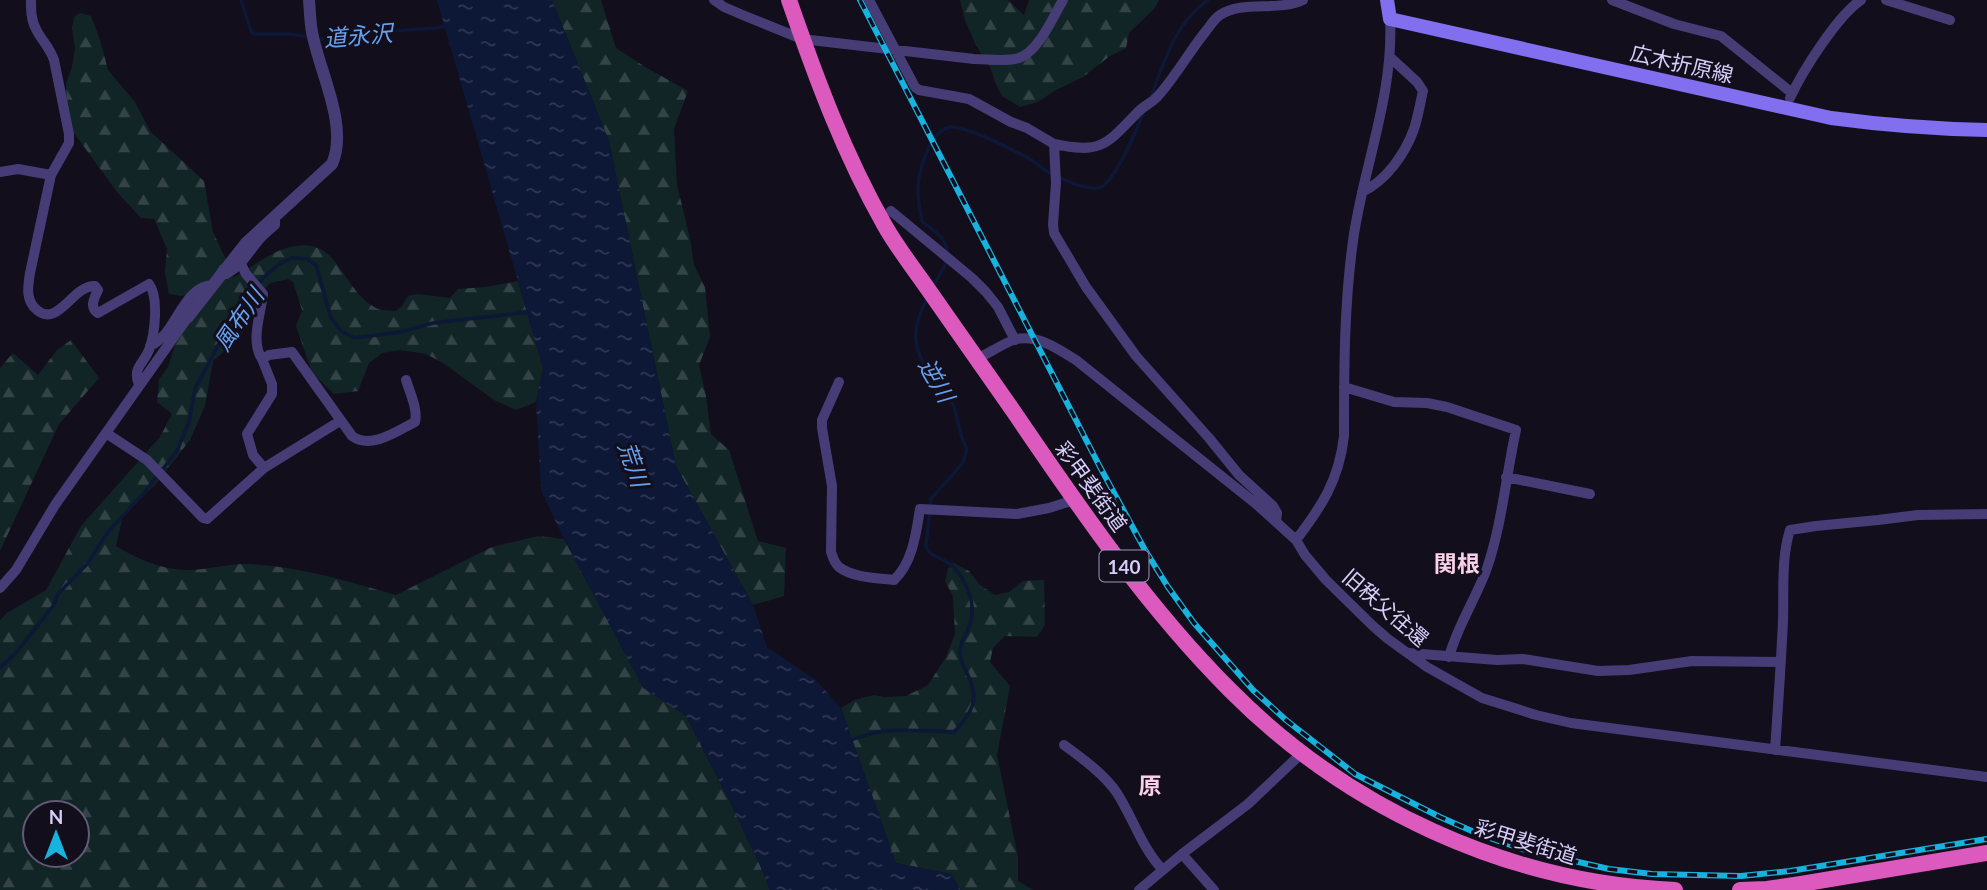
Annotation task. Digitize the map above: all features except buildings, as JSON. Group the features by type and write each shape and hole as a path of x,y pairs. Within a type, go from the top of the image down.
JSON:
{"highway":[{"name":"彩甲斐街道","path":"789,0 829,114 869,198 896,244 1074,500 1196,664 1269,726 1345,783 1426,828 1469,847 1554,873 1628,886 1675,890"},
{"path":"1740,890 1790,886 1987,853"}],"main road":[{"path":"1387,0 1390,19"},
{"name":"広木折原線","path":"1390,19 1831,118 1883,125 1987,131"}],"street":[{"path":"31,0 33,22 54,60 69,143 51,175 27,288 30,303 39,312 54,313 83,288 94,286 98,290 92,303 98,313 149,284 154,290 155,301 149,351 136,370 135,377 139,385"},
{"path":"0,589 16,570 55,505 221,273 246,243 332,164 337,153 336,121 312,32 309,0"},
{"path":"714,0 724,7 802,39 974,59 1018,58 1028,53 1036,46 1063,0"},
{"path":"869,0 919,90 969,99 1054,144 1071,148 1097,147 1126,127 1138,111 1157,98 1217,17 1227,10 1243,6 1275,7 1303,0"},
{"path":"1612,0 1674,24 1721,36 1792,93"},
{"path":"1886,0 1951,20"},
{"path":"1786,107 1828,35 1852,2"},
{"path":"1296,540 1329,493 1338,470 1344,436 1346,311 1354,234 1391,58 1390,19"},
{"path":"1362,192 1372,187 1402,154 1418,115 1423,91 1391,58"},
{"path":"1054,144 1056,183 1053,228 1086,287 1136,356 1239,475 1273,506 1277,513 1276,522"},
{"path":"0,172 18,169 51,175"},
{"path":"891,211 972,278 998,307 1015,340 978,359"},
{"path":"264,468 253,454 247,434 272,394 272,384 258,352 257,338 263,294 246,274 242,264 259,240 275,225 275,216"},
{"path":"221,273 226,274 242,264"},
{"path":"150,346 164,337 196,290 212,285"},
{"name":"旧秩父往還","path":"1015,340 1049,343 1076,360 1276,522 1296,540 1326,580 1373,626 1438,673 1482,698 1571,723 1987,777"},
{"path":"262,359 269,355 292,352 340,421 358,441 375,441 415,422 415,409 406,380"},
{"path":"839,382 822,419 822,428 832,486 831,552 840,568 869,577 894,580 900,575 915,545 920,509 1017,514 1074,500"},
{"path":"1344,387 1394,402 1427,403 1447,407 1516,430 1486,570 1455,636 1449,657"},
{"path":"106,433 147,460 207,519 264,468 340,421"},
{"path":"1506,477 1590,494"},
{"path":"1775,750 1782,662 1785,564 1790,530 1918,515 1987,514"},
{"path":"1409,653 1523,659 1598,671 1629,670 1692,661 1782,662"},
{"path":"1064,745 1107,780 1149,852 1162,869"},
{"path":"1139,890 1162,869 1248,804 1303,752"},
{"path":"1182,854 1214,890"}],"green space":[{"path":"552,0 601,0 616,48 688,91 674,129 677,185 694,265 705,287 710,337 699,365 711,434 729,450 758,541 786,548 784,596 753,605 676,466 609,141"},
{"path":"960,0 1008,0 1024,15 1029,0 1159,0 1154,9 1129,33 1126,48 1110,56 1083,77 1038,102 1020,107 1002,96 965,20"},
{"path":"80,13 91,16 108,70 135,102 150,131 204,181 213,232 234,277 280,250 304,245 318,248 328,255 362,298 381,310 395,311 408,296 418,294 450,298 458,289 518,281 543,368 536,402 516,410 494,400 426,354 400,350 382,353 369,363 358,391 334,394 312,373 296,326 302,310 293,282 289,279 270,283 252,304 241,337 213,361 205,406 190,440 154,486 123,515 116,546 167,568 186,570 242,564 287,568 324,575 396,595 492,547 538,536 564,539 643,687 686,716 729,800 770,890 0,890 0,620 46,590 81,526 160,437 172,414 157,402 159,379 168,367 198,293 181,296 169,294 165,273 167,249 154,219 141,218 117,192 74,133 67,106 66,84 75,49 72,28 74,17"},
{"path":"71,340 99,378 59,424 0,551 0,368 13,353 38,375 57,350"},
{"path":"952,562 969,571 980,585 995,595 1009,592 1023,581 1044,580 1045,625 1037,637 1005,636 993,648 990,662 1010,686 997,755 1018,857 1018,881 1033,890 961,890 951,874 896,863 841,708 854,700 874,695 906,696 928,685 946,657 955,634 953,596 945,581"}],"water":[{"name":"荒川","path":"437,0 552,0 609,141 676,466 753,605 767,647 816,680 841,708 896,863 952,874 961,890 770,890 729,800 686,716 643,688 541,490 536,402 543,368"}],"waterway":[{"name":"道永沢","path":"241,0 254,34 309,37"},
{"name":"逆川","path":"1150,99 1178,32 1208,0"},
{"name":"道永沢","path":"317,39 448,25"},
{"name":"逆川","path":"932,288 945,263 947,250 940,236 922,221 918,187 920,171 928,150 941,131 953,127 975,133 1022,155 1061,178 1096,188 1101,187 1114,174 1145,109"},
{"name":"風布川","path":"0,668 16,653 53,606 58,594 87,564 108,532 144,493 177,451 189,422 195,389 231,321 263,278 280,263 293,258 307,259 316,265 331,318 341,331 354,338 401,332 433,323 530,312"},
{"name":"逆川","path":"849,741 888,731 954,732 970,712 974,699 972,684 960,654 971,620 970,596 957,570 933,555 926,547 931,499 963,463 967,449 952,403 925,365 917,347 916,328 927,298"}],"railway":[{"path":"860,0 1100,467 1168,587 1194,623 1253,690 1286,720 1355,774 1440,817 1522,849 1609,869 1652,874 1741,876 1790,871 1987,839"}],"district":[{"name":"関根","path":"1457,563"},
{"name":"原","path":"1150,785"}]}
